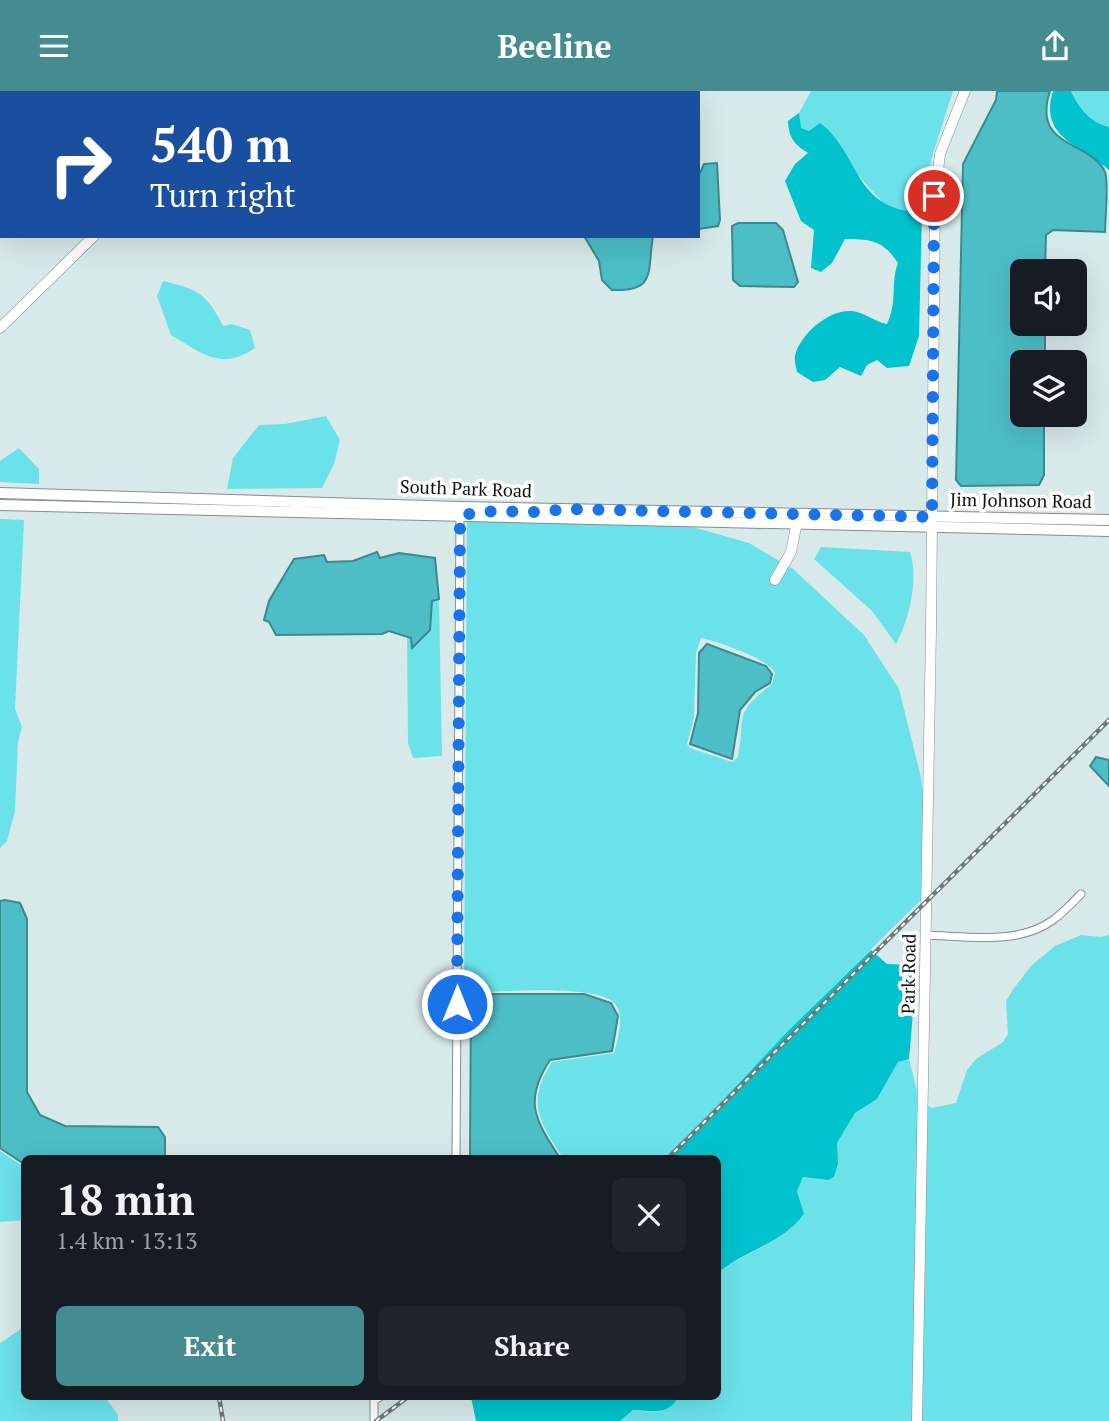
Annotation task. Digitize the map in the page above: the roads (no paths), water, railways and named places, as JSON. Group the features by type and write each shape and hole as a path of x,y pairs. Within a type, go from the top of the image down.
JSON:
{"main road":[{"name":"South Park Road","path":"0,493 560,514 706,523 797,518 847,526 932,522"},
{"name":"South Park Road","path":"0,505 417,516 460,512"},
{"name":"South Park Road","path":"560,514 680,519 695,512 932,522"},
{"name":"Jim Johnson Road","path":"932,522 1025,519 1109,521"},
{"path":"1020,530 1031,525 1099,527 1109,521"},
{"name":"Jim Johnson Road","path":"932,522 1020,530 1109,531"}],"street":[{"name":"Park Road","path":"917,1421 932,522 934,196 940,154 965,91"},
{"path":"0,328 92,238"},
{"path":"456,1155 460,512"},
{"path":"775,580 791,552 797,518"},
{"path":"925,935 1001,937 1024,934 1055,919 1081,894"},
{"path":"374,1400 374,1421"}],"railway":[{"path":"671,1155 1109,720"},
{"path":"220,1400 223,1421"},
{"path":"376,1421 404,1400"}]}
